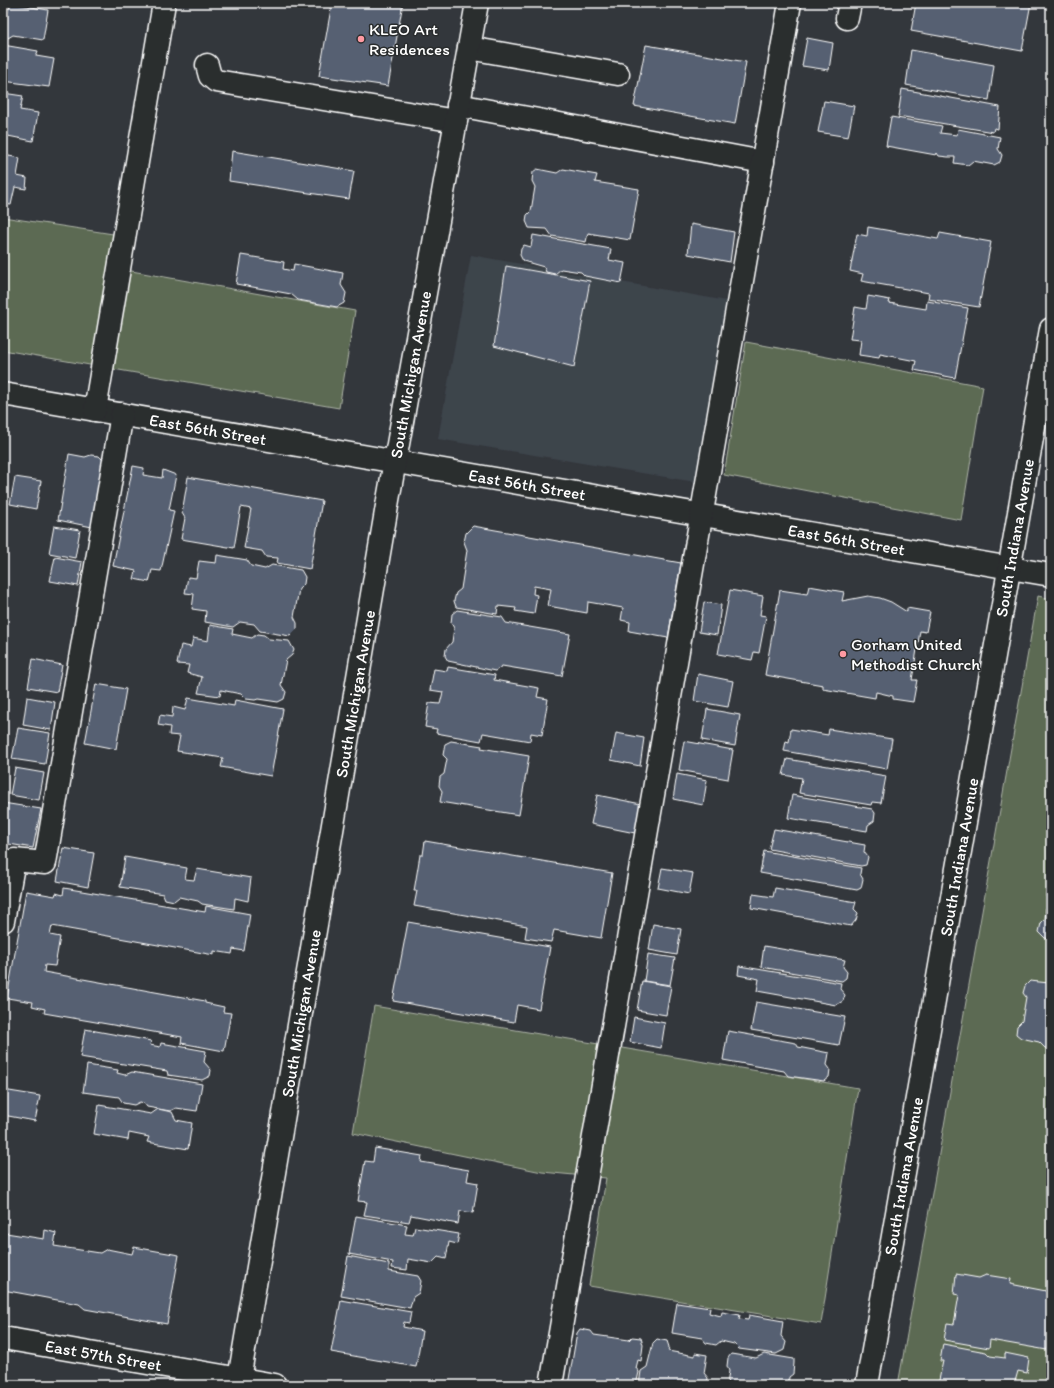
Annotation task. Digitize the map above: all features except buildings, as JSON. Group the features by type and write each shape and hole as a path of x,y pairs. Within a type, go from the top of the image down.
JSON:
{"street":[{"path":"95,410 164,3"},
{"name":"South Michigan Avenue","path":"238,1382 395,462 477,3"},
{"path":"551,1385 790,3"},
{"path":"469,48 618,74"},
{"path":"207,65 210,76 216,81 457,113 763,162"},
{"name":"South Indiana Avenue","path":"867,1385 1051,329"},
{"name":"East 56th Street","path":"3,394 1051,575"},
{"path":"3,921 14,860 45,863 122,414"},
{"name":"East 57th Street","path":"3,1338 238,1382 275,1385"}],"shaded area":[{"path":"471,255 738,303 707,484 438,439"}],"green space":[{"path":"3,217 113,234 109,267 355,311 339,408 3,350"},
{"path":"746,342 983,386 961,520 724,475"},
{"path":"1038,596 1051,599 1051,1385 898,1385"},
{"path":"374,1006 858,1088 821,1324 589,1286 606,1178 542,1172 353,1133"}],"place":[{"name":"KLEO Art Residences","path":"361,39"},
{"name":"Gorham United Methodist Church","path":"843,654"}]}
